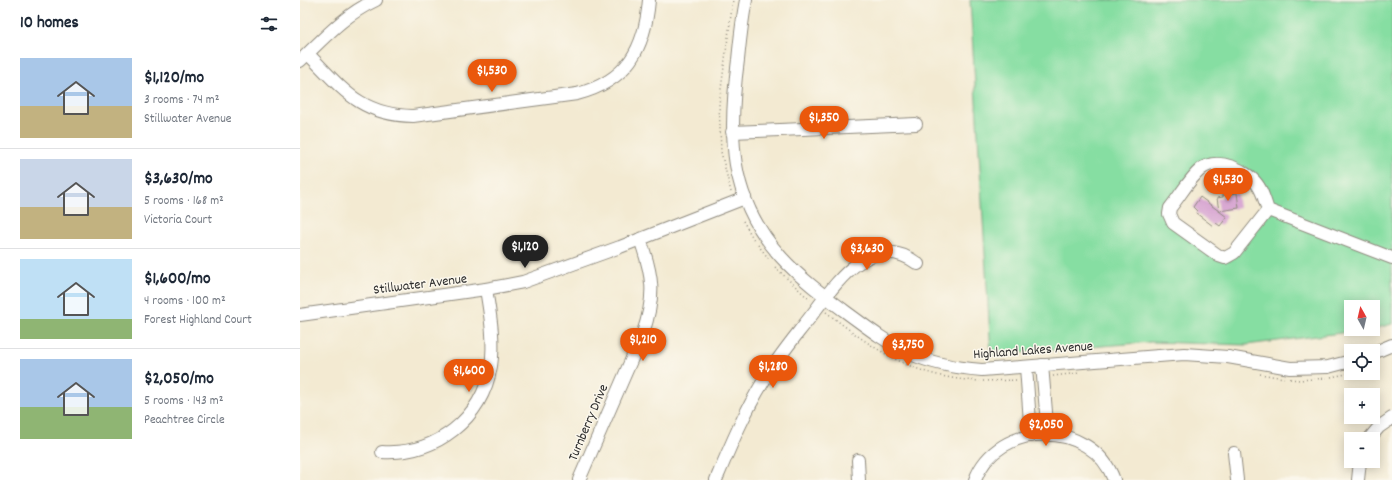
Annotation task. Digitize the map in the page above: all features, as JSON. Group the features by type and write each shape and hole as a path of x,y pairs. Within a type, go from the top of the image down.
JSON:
{"street":[{"path":"376,0 338,23 304,58 356,101 370,108 391,114 413,116 577,94 600,86 612,79 628,65 642,42 649,0"},
{"name":"Highland Lakes Avenue","path":"746,0 734,89 732,132 740,200 774,248 822,301 890,344 917,358 960,368 1026,373 1184,354 1228,357 1290,368 1328,366 1344,363"},
{"path":"732,132 916,124"},
{"path":"1268,210 1234,253 1224,258 1173,223 1169,214 1170,208 1200,170 1207,165 1218,163 1228,164 1254,181 1259,187 1268,210 1392,258"},
{"name":"Stillwater Avenue","path":"300,314 343,307 486,289 532,280 740,200"},
{"name":"Turnberry Drive","path":"579,480 649,316 653,287 651,272 640,239"},
{"path":"716,480 750,405 764,381 822,301 851,268 867,258 892,252 908,257 918,264"},
{"path":"382,452 405,452 437,441 456,430 475,409 488,381 491,365 491,321 486,289"},
{"path":"1380,350 1392,345"},
{"path":"1043,371 1048,435"},
{"path":"1026,373 1031,436"},
{"path":"1375,432 1379,427 1392,418"},
{"path":"975,480 981,468 999,449 1010,442 1031,436 1048,435 1072,438 1087,445 1101,457 1114,480"},
{"path":"1234,453 1237,480"},
{"path":"858,460 859,480"},
{"path":"1358,480 1359,468"}],"path":[{"path":"733,0 719,104 719,130 723,165 740,200"},
{"path":"743,220 754,239 779,272 822,301 877,350 919,370 938,376 964,380 1026,373"},
{"path":"1043,371 1085,372"},
{"path":"1260,374 1300,380 1320,379 1344,374"}],"green space":[{"path":"970,0 1392,0 1392,324 1380,327 1380,300 1344,300 1344,333 1246,345 1151,342 991,355","holes":["1205,162 1253,174 1266,218 1230,261 1164,216"]}],"building":[{"path":"1237,193 1239,208 1219,211 1217,198 1223,197 1223,195"},
{"path":"1200,197 1227,217 1220,226 1216,223 1213,226 1196,213 1197,211 1193,207"}]}
